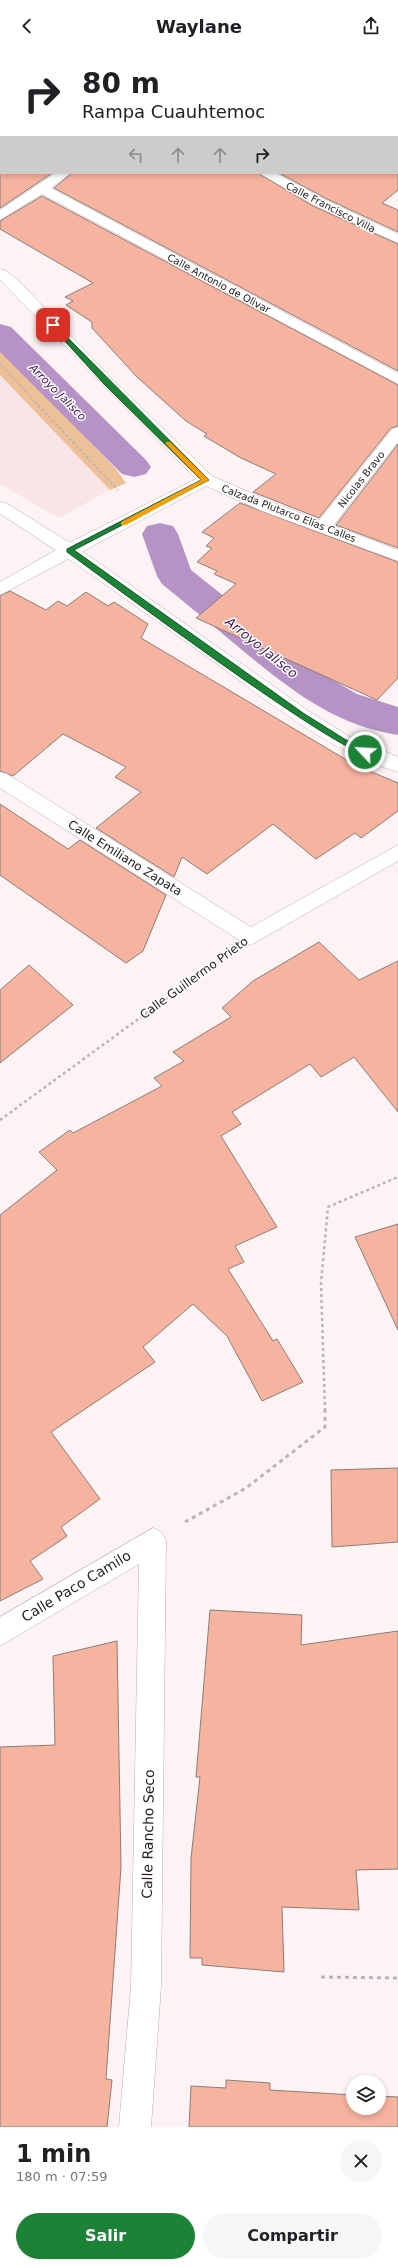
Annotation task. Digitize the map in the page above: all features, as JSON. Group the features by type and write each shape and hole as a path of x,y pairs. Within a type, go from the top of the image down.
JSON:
{"street":[{"path":"0,216 62,174"},
{"name":"Calle Francisco Villa","path":"268,174 319,202 398,238"},
{"name":"Calle Antonio de Olivar","path":"41,188 398,378"},
{"name":"Calzada Plutarco Elías Calles","path":"0,273 15,286 107,382 206,480 268,507 323,526 398,556"},
{"name":"Nicolas Bravo","path":"323,526 398,432"},
{"path":"0,589 69,550 206,480"},
{"path":"0,507 69,550 300,715 344,742 398,765"},
{"name":"Calle Emiliano Zapata","path":"0,779 251,937"},
{"name":"Calle Guillermo Prieto","path":"251,937 398,852"},
{"name":"Calle Paco Camilo","path":"0,1632 153,1541"},
{"name":"Calle Rancho Seco","path":"135,2127 146,1986 153,1541"}],"path":[{"path":"0,364 140,514"},
{"name":"Calle Guillermo Prieto","path":"0,1120 251,937"},
{"path":"153,1541 246,1488 325,1427 321,1283 328,1207 398,1178"},
{"path":"321,1977 398,1978"}],"shaded area":[{"path":"0,348 116,469 126,483 110,490 0,375"},
{"path":"0,375 110,490 59,518 0,484"}],"building":[{"path":"0,174 51,174 0,208"},
{"path":"71,174 260,174 313,206 398,244 398,371 54,188"},
{"path":"281,174 398,174 398,190 382,203 398,210 398,232 325,198"},
{"path":"42,196 398,385 398,426 391,428 319,518 253,492 276,474 241,458 204,436 207,434 186,421 137,377 92,328 92,322 66,305 73,301 65,297 93,283 0,229 0,221"},
{"path":"398,444 398,548 336,525"},
{"path":"240,503 398,562 398,678 377,700 196,618 236,584 214,574 217,571 197,562 212,548 206,546 214,538 202,532"},
{"path":"10,591 46,610 58,601 67,606 86,592 108,606 114,602 148,624 141,638 355,765 398,783 398,811 361,838 355,833 316,859 273,824 207,874 182,857 174,877 96,828 141,792 115,777 126,767 63,734 13,776 0,771 0,596"},
{"path":"0,804 68,849 80,840 166,895 143,951 126,963 0,875"},
{"path":"319,942 359,980 398,961 398,1112 354,1057 321,1077 310,1064 232,1112 241,1124 221,1136 277,1227 235,1246 244,1262 228,1269 273,1341 277,1339 303,1382 262,1401 227,1336 193,1304 143,1347 155,1362 51,1432 100,1499 61,1527 67,1536 30,1561 43,1579 0,1601 0,1215 57,1170 39,1152 70,1130 73,1133 162,1086 154,1078 184,1061 173,1052 231,1017 222,1008 253,981"},
{"path":"29,965 73,1005 0,1063 0,990"},
{"path":"398,1224 398,1330 355,1237"},
{"path":"398,1468 398,1542 332,1547 331,1470"},
{"path":"210,1610 302,1615 301,1645 398,1631 398,1869 356,1870 359,1910 282,1907 284,1972 202,1965 202,1958 190,1958 191,1858 200,1777 196,1777"},
{"path":"117,1641 121,1867 106,2079 112,2080 107,2127 0,2127 0,1747 55,1745 53,1656"},
{"path":"226,2080 270,2083 270,2090 346,2095 346,2115 386,2115 386,2096 398,2097 398,2127 189,2127 191,2086 226,2088"}],"waterway":[{"name":"Arroyo Jalisco","path":"0,334 134,467"},
{"name":"Arroyo Jalisco","path":"160,534 175,576 305,681 343,704 385,719 398,721"}],"slow traffic":[{"path":"123,523 206,480 168,443"}],"route":[{"path":"53,325 107,382 206,480 69,550 300,715 344,742 365,752"}]}
